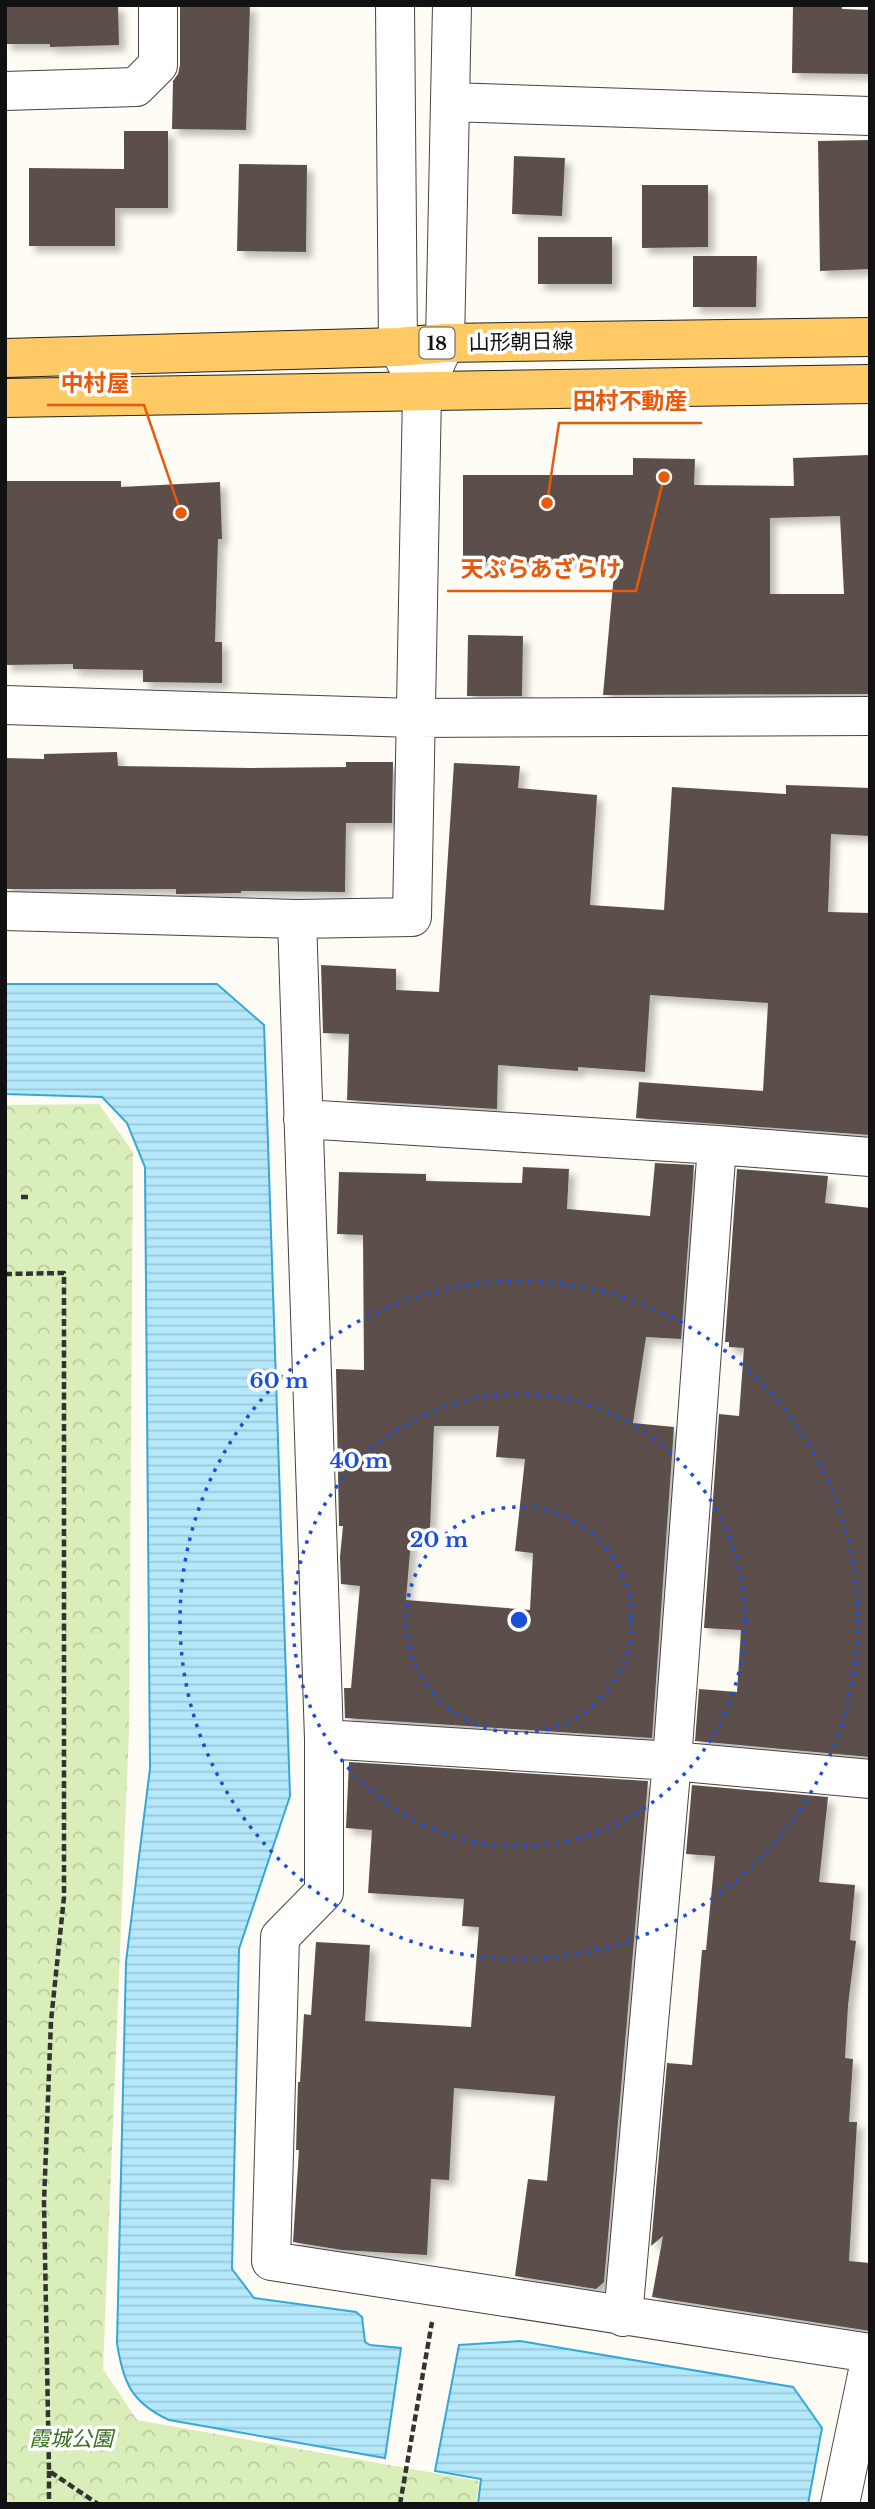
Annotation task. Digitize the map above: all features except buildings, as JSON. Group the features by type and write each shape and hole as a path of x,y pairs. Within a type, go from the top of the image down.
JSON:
{"main road":[{"name":"山形朝日線","path":"5,358 398,347 444,343 870,337"},
{"path":"5,398 870,384"}],"street":[{"path":"5,91 135,87 158,65 158,5"},
{"path":"395,5 398,347 422,393"},
{"path":"5,911 297,919 412,918 422,393 444,343 452,5"},
{"path":"450,102 870,116"},
{"path":"5,705 414,718 870,716"},
{"path":"297,919 324,1739 324,1892 280,1937 271,2261 870,2353"},
{"path":"303,1119 870,1157"},
{"path":"623,2317 672,1761 717,1145"},
{"path":"324,1739 672,1761 870,1779"},
{"path":"841,2504 870,2361"}],"path":[{"path":"21,1197 29,1197"},
{"path":"5,1274 64,1273 64,1897 51,2021 44,2202 49,2504"},
{"path":"400,2504 433,2314"},
{"path":"48,2471 97,2504"}],"green space":[{"name":"霞城公園","path":"99,1104 133,1152 129,1731 103,2369 137,2420 479,2481 476,2504 5,2504 5,1105"}],"water":[{"path":"5,984 217,984 264,1025 290,1796 239,1949 232,2269 254,2298 356,2312 362,2317 365,2342 370,2345 401,2348 385,2458 169,2420 138,2399 122,2370 117,2343 126,1962 150,1768 145,1167 127,1123 102,1097 5,1094"},
{"path":"520,2341 793,2387 822,2428 808,2504 478,2504 481,2479 435,2471 459,2345"}],"place":[{"name":"天ぷらあざらけ","path":"664,477"},
{"name":"田村不動産","path":"547,503"},
{"name":"中村屋","path":"181,513"}]}
